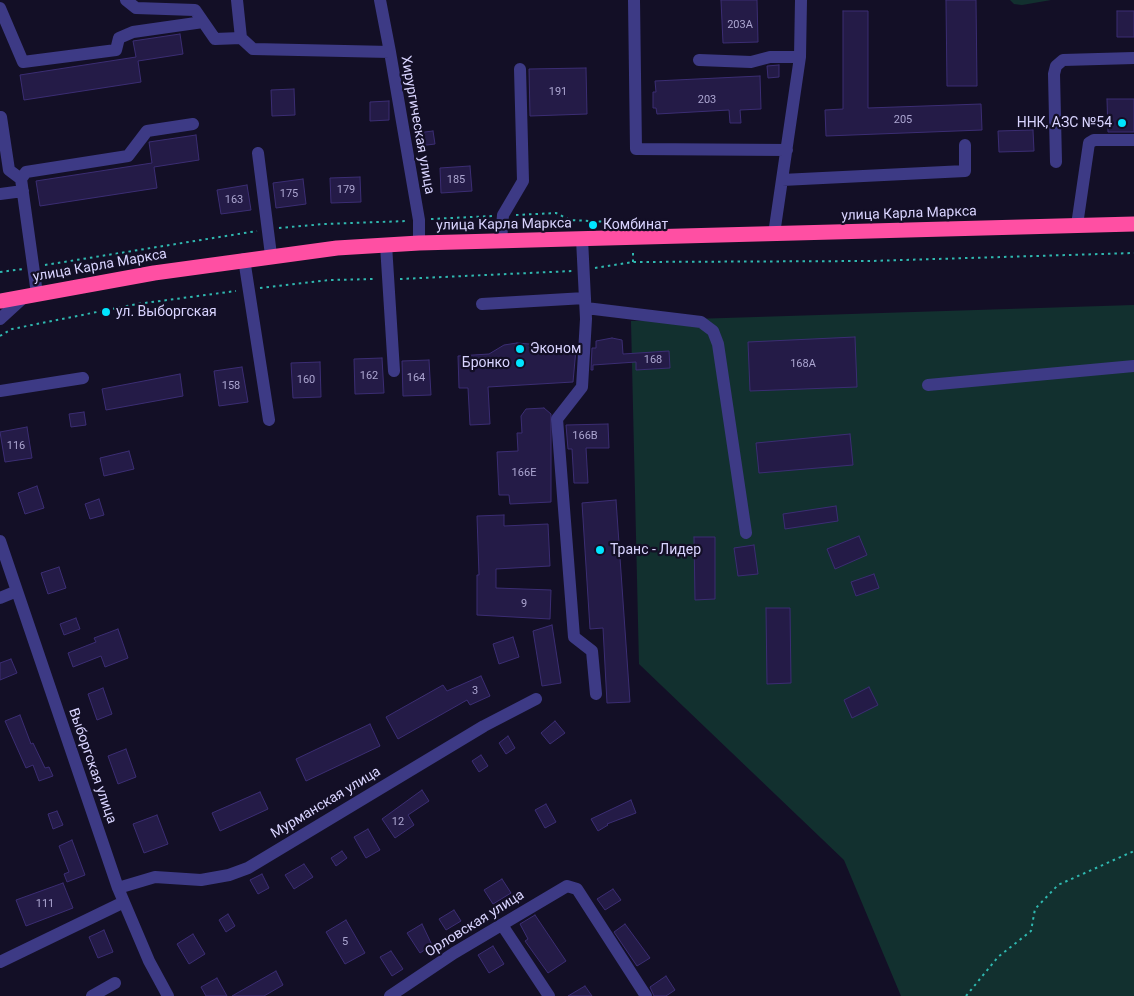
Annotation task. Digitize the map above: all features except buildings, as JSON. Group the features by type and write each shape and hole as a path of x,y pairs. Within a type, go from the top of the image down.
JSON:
{"highway":[{"name":"улица Карла Маркса","path":"0,301 271,255 386,245 1134,224"}],"street":[{"path":"126,0 136,8 195,10 215,39 241,38 237,0"},
{"path":"380,0 390,52"},
{"path":"634,0 636,149 787,150"},
{"path":"774,234 800,57 802,0"},
{"path":"0,8 23,62 116,50 119,38 133,32 203,22"},
{"name":"Хирургическая улица","path":"241,38 253,49 390,52 419,220 419,243"},
{"path":"699,60 752,62 770,57 800,57"},
{"path":"1056,162 1054,74 1056,66 1063,60 1134,58"},
{"path":"501,241 503,215 523,181 520,69"},
{"path":"1,117 9,170 22,185"},
{"path":"0,319 30,296 33,267 22,185 26,172 128,156 147,131 193,124"},
{"path":"1077,225 1089,143 1094,140 1134,140"},
{"path":"782,180 966,170 965,145"},
{"path":"258,152 271,255"},
{"path":"0,194 22,185"},
{"path":"582,239 585,303 582,387 557,419 574,637 592,651 596,694"},
{"path":"386,245 394,371"},
{"path":"244,259 269,420"},
{"path":"482,304 585,303 701,322 713,331 718,344 746,533"},
{"path":"928,385 1134,366"},
{"path":"0,391 83,378"},
{"name":"Выборгская улица","path":"0,541 118,888 149,961 168,996"},
{"path":"0,598 17,591"},
{"name":"Мурманская улица","path":"118,888 155,877 201,880 229,876 248,868 484,726 536,699"},
{"name":"Орловская улица","path":"390,996 454,953 559,890 567,886 573,886 646,996"},
{"path":"0,962 124,902"},
{"path":"502,925 549,996"},
{"path":"92,996 115,983"}],"path":[{"path":"0,272 268,229 324,224 556,213 570,220 634,223 633,262"},
{"path":"0,336 12,329 137,304 330,280 459,278 583,270 633,262 870,261 1134,253"},
{"path":"966,996 998,957 1031,931 1035,909 1058,885 1134,850"}],"green space":[{"path":"1010,0 1051,0 1022,5 1014,4"},
{"path":"1134,305 1134,996 901,996 844,860 639,664 631,321"}],"place":[{"name":"ННК, АЗС №54","path":"1122,123"},
{"name":"Комбинат","path":"593,225"},
{"name":"ул. Выборгская","path":"106,312"},
{"name":"Эконом","path":"520,349"},
{"name":"Бронко","path":"520,363"},
{"name":"Транс - Лидер","path":"600,550"}]}
